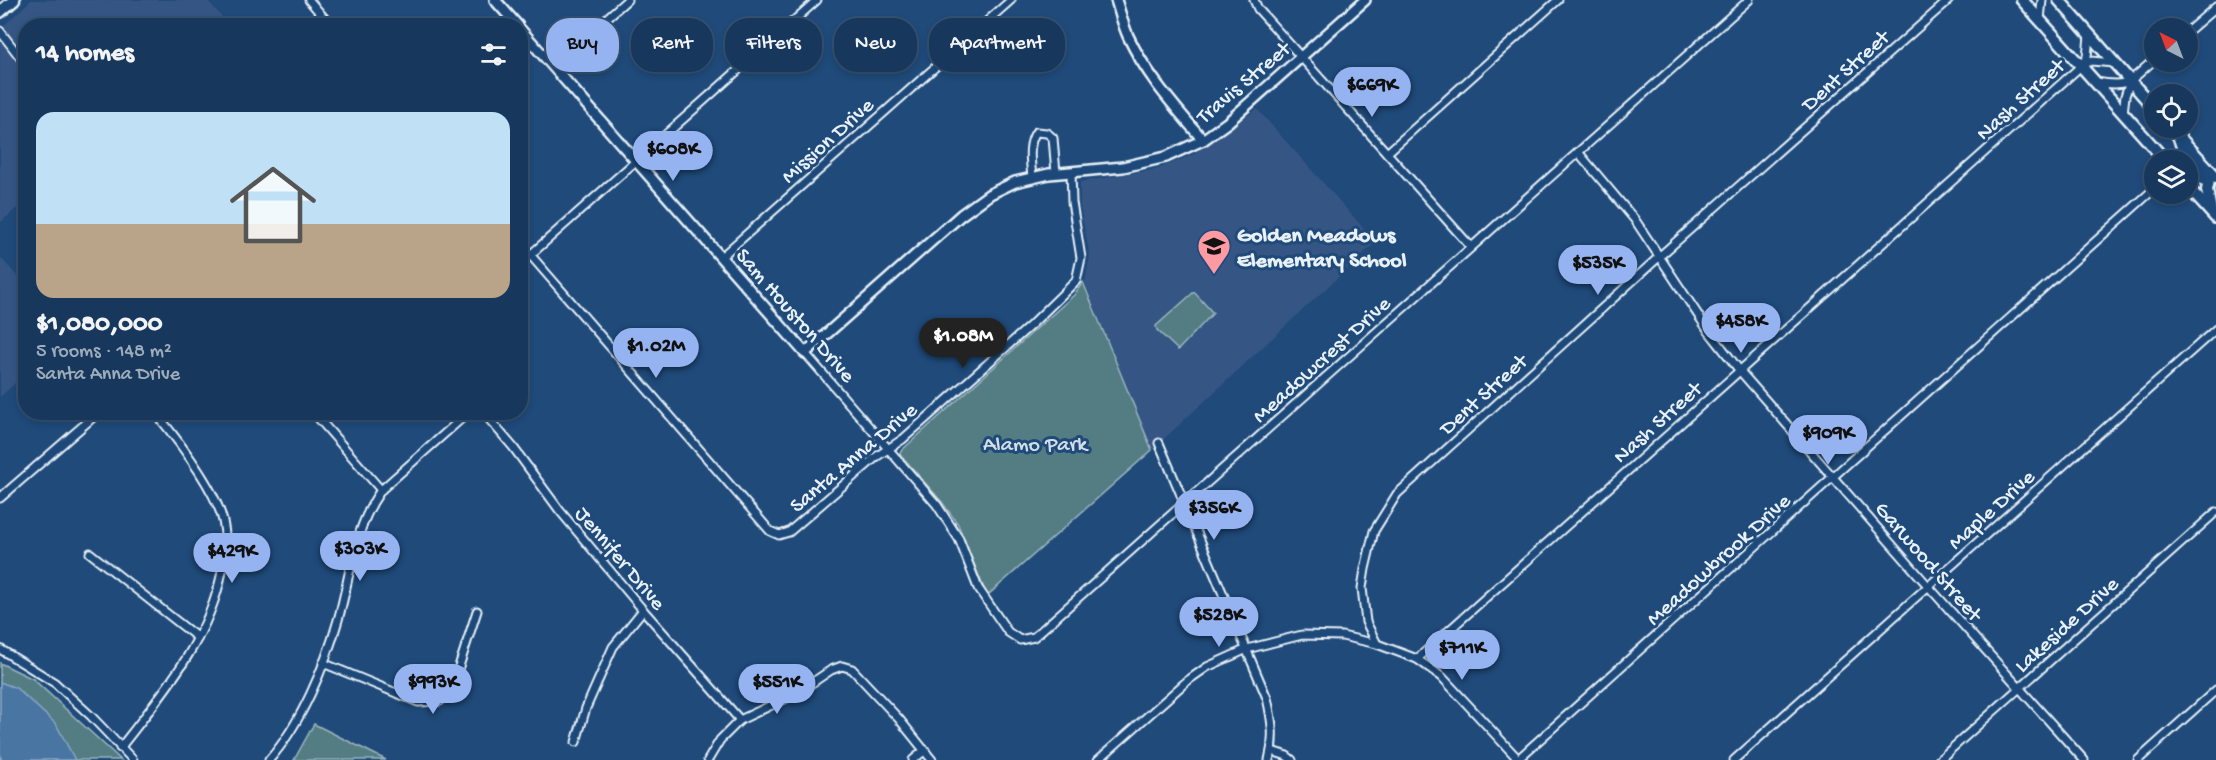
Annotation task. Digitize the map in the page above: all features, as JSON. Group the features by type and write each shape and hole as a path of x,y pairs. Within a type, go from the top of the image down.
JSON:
{"main road":[{"path":"0,12 14,0"},
{"path":"2022,0 2156,150"},
{"path":"2059,0 2144,97"},
{"path":"2181,138 2214,173"},
{"path":"2198,165 2206,172 2214,173"},
{"path":"2198,178 2204,180 2214,173"},
{"path":"2214,173 2207,190 2214,215"},
{"path":"2198,198 2214,215"}],"street":[{"path":"309,0 324,18"},
{"name":"Sam Houston Drive","path":"495,0 511,18"},
{"path":"607,18 627,0"},
{"path":"528,257 817,0"},
{"name":"Mission Drive","path":"721,257 1011,0"},
{"path":"1116,0 1127,34 1141,60 1203,140"},
{"path":"1254,0 1258,9 1471,247"},
{"name":"Travis Street","path":"805,353 961,215 990,194 1015,182 1032,178 1056,173 1123,167 1166,157 1203,140 1228,122 1365,0"},
{"path":"1387,153 1558,0"},
{"name":"Meadowcrest Drive","path":"1020,640 1034,638 1053,623 1749,0"},
{"name":"Dent Street","path":"1377,644 1366,622 1362,588 1374,531 1397,494 1660,256 1949,0"},
{"path":"2040,20 2042,0"},
{"path":"2198,23 2216,7"},
{"path":"0,31 18,55"},
{"name":"Nash Street","path":"1416,659 2081,66 2087,57 2089,34"},
{"name":"Sam Houston Drive","path":"528,37 546,58"},
{"name":"Nash Street","path":"2081,66 2091,61 2115,63"},
{"path":"2123,114 2130,81 2144,69"},
{"name":"Sam Houston Drive","path":"558,72 938,505 959,539 978,588 1008,633 1020,640"},
{"name":"Nash Street","path":"2095,81 2115,85 2130,81"},
{"path":"1032,178 1031,149 1036,132 1047,133 1053,138 1056,173"},
{"name":"Garwood Street","path":"1578,152 1635,220 1708,330 1740,371 2084,760"},
{"name":"Santa Anna Drive","path":"531,255 770,531 779,535 789,532 876,457 889,449 1031,325 1076,281 1081,258 1072,202 1071,172"},
{"name":"Meadowbrook Drive","path":"1518,760 2144,198"},
{"path":"528,252 531,255"},
{"name":"Maple Drive","path":"1734,760 2216,330"},
{"path":"0,498 90,420"},
{"path":"120,748 181,669 198,638 218,590 226,545 223,520 202,478 162,420"},
{"path":"320,420 381,490"},
{"path":"269,760 294,723 324,663 338,620 361,524 381,490 460,420"},
{"name":"Jennifer Drive","path":"490,420 513,447 560,511 642,610 740,720"},
{"path":"1159,443 1267,698 1273,724 1272,751 1269,760"},
{"name":"Lakeside Drive","path":"1939,760 2216,512"},
{"path":"90,553 198,638"},
{"path":"576,742 586,708 613,647 642,610"},
{"path":"324,663 418,702 440,701 451,692 477,611"},
{"path":"1098,760 1186,681 1207,667 1247,650 1302,635 1342,636 1377,644 1416,659 1442,677 1518,760"},
{"path":"0,649 55,683 91,716 133,760"},
{"path":"708,760 720,740 740,720 797,693 831,670 842,666 852,669 932,760"},
{"path":"2138,760 2216,690"},
{"path":"913,760 924,750"},
{"path":"1272,751 1292,760"}],"shaded area":[{"path":"31,0 207,0 223,18 18,18 18,207 0,223 0,29"},
{"name":"Golden Meadows Elementary School","path":"1257,109 1376,242 1152,450 1085,283 1090,256 1080,206 1080,182 1158,169 1194,154"},
{"path":"0,257 18,277 18,380 0,397"},
{"path":"0,682 16,688 56,724 75,760 3,760 0,757"}],"green space":[{"name":"Alamo Park","path":"1083,282 1152,450 987,596 958,524 900,454 1074,295"},
{"path":"1194,292 1213,313 1178,350 1157,330 1156,326"},
{"path":"0,663 33,679 121,760 0,760"},
{"path":"314,724 386,760 294,760"}],"place":[{"name":"Golden Meadows Elementary School","path":"1214,275"}]}
